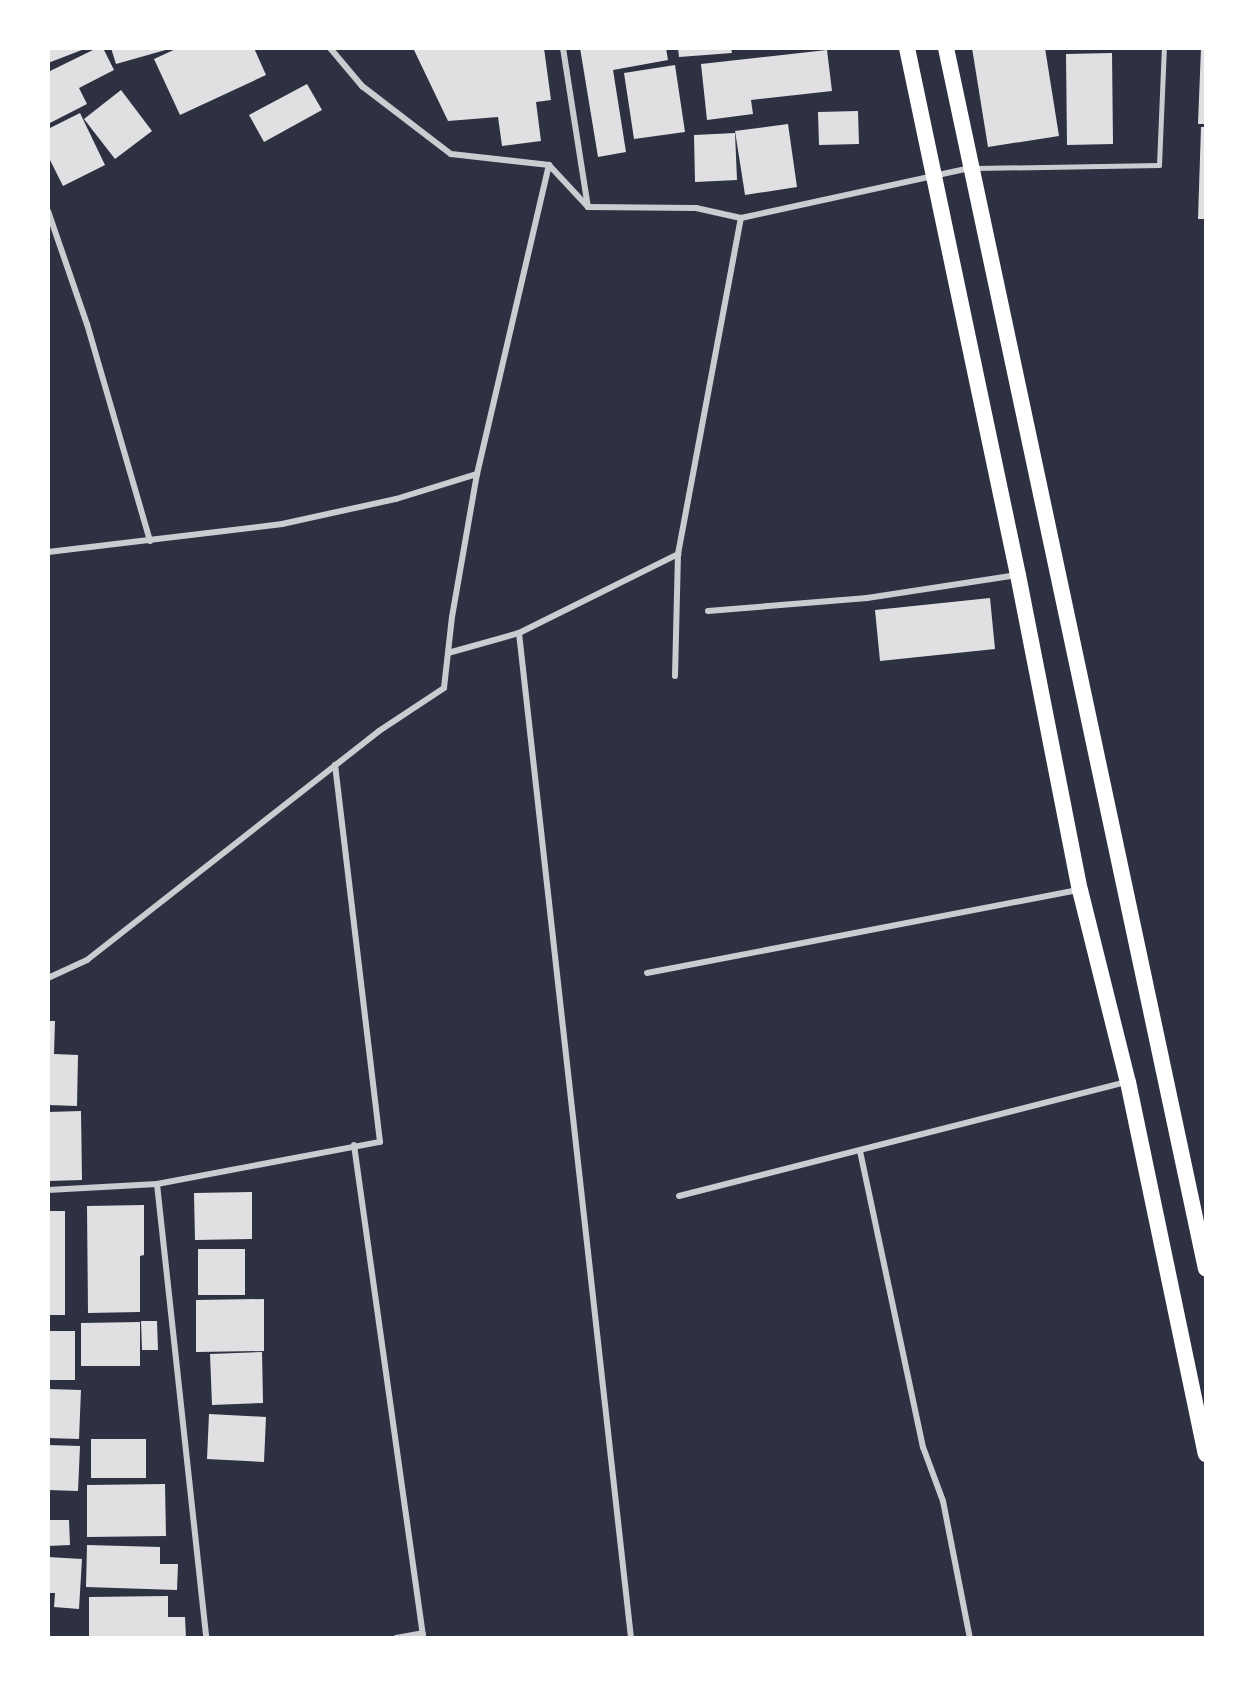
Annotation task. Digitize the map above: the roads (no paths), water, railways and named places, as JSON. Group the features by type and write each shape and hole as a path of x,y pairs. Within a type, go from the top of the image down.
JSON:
{"highway":[{"path":"907,48 1018,575 1080,890 1128,1082 1206,1454"},
{"path":"946,48 1197,1210 1206,1269"}],"street":[{"path":"330,48 362,86 452,154 549,165 588,207 696,208 741,218 971,168"},
{"path":"563,48 588,207"},
{"path":"48,978 87,960 379,731 444,688 477,474 549,165"},
{"path":"48,211 87,324 150,541"},
{"path":"675,676 678,554 741,218"},
{"path":"48,552 282,524 396,499 477,474"},
{"path":"448,653 519,633 678,554"},
{"path":"708,611 867,598 1018,575"},
{"path":"519,633 631,1638"},
{"path":"48,1190 157,1184 354,1145 380,1142 335,765"},
{"path":"646,973 1080,890"},
{"path":"679,1196 1128,1082"},
{"path":"354,1145 423,1635 396,1638"},
{"path":"860,1151 923,1447 943,1502 970,1638"},
{"path":"157,1184 206,1638"}],"lane":[{"path":"971,168 1159,165 1164,48"}]}
